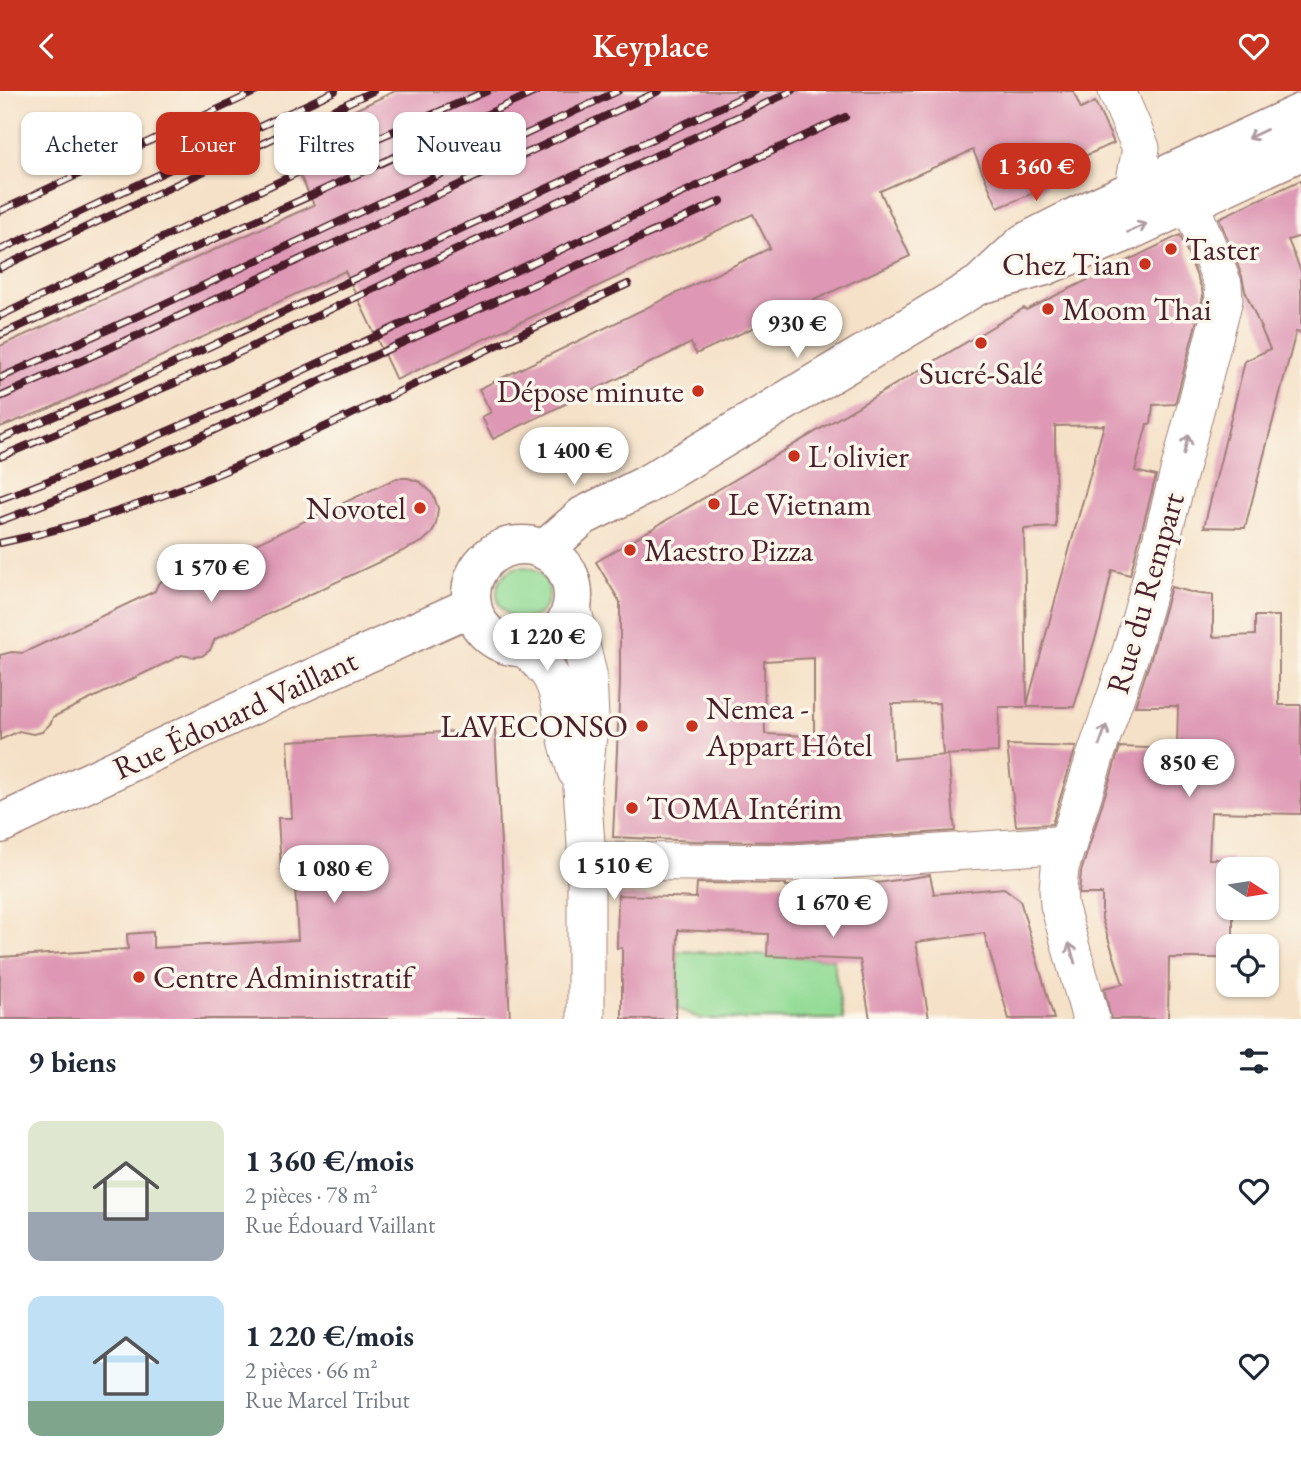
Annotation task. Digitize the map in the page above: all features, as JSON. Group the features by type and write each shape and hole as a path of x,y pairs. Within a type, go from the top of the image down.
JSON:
{"main road":[{"path":"561,577 578,553 596,538 644,486 981,284 1045,266 1131,230 1183,187 1219,170 1301,113"},
{"path":"1219,170 1301,151"},
{"path":"509,546 533,546 561,577 566,622 556,634 541,643 524,647 506,645 490,636 478,623 472,606 471,589 477,572 488,558 498,551 509,546"},
{"name":"Rue Édouard Vaillant","path":"0,824 246,708 472,606"}],"street":[{"path":"1117,91 1141,148 1136,175"},
{"name":"Rue du Rempart","path":"1091,1019 1059,905 1060,868 1131,652 1224,299 1223,284 1183,187"},
{"path":"561,577 588,674 590,719 582,788 586,844 586,1019"},
{"path":"524,647 550,675 554,684 582,788"},
{"path":"585,861 795,863 1068,844"}],"green space":[{"path":"523,567 533,569 541,575 547,583 547,603 541,611 533,617 523,619 513,617 505,611 499,603 497,593 499,583 505,575 513,569"},
{"path":"678,951 833,959 843,1019 701,1019 677,1008"}],"building":[{"path":"395,91 1073,91 1081,109 1095,102 1114,143 1042,175 1047,187 998,208 973,150 880,191 910,256 696,354 691,343 493,439 482,417 491,412 479,389 770,248 753,214 396,380 345,271 48,409 0,427 0,346 314,205 300,175 379,175 379,112 351,112"},
{"path":"1301,180 1301,236 1288,240 1301,271 1301,333 1296,332 1245,528 1204,527 1245,361 1270,349 1245,291 1242,276 1219,218"},
{"path":"1180,235 1203,297 1175,404 1153,405 1151,424 1147,424 1135,471 1156,476 1130,575 1112,570 1101,620 1074,707 999,707 998,752 943,755 939,703 892,704 893,759 948,755 955,831 794,842 613,837 620,683 620,602 596,562 1024,308 1026,310","holes":["1104,425 1055,601 1027,705 1024,529 1056,527 1055,426","814,658 814,736 765,734 764,661"]},
{"path":"397,478 420,482 434,497 438,508 436,524 432,533 422,542 215,639 210,650 202,656 182,655 53,717 42,732 33,734 19,731 0,740 0,655 23,653 155,591 158,584 166,578 185,577"},
{"path":"1171,587 1213,595 1213,637 1255,635 1255,616 1279,616 1279,705 1301,705 1301,814 1211,812 1209,859 1216,859 1216,921 1233,921 1233,934 1216,934 1216,958 1169,958 1168,1019 1111,1019 1104,988 1123,984 1102,919 1102,894 1079,894 1081,872 1120,747 1177,749 1178,706 1135,706"},
{"path":"495,729 510,1019 0,1019 0,957 128,949 127,934 153,932 153,948 298,940 294,869 281,869 278,818 292,818 288,741"},
{"path":"1007,745 1076,747 1052,824 1016,826"},
{"path":"930,875 934,894 1004,888 1020,900 1054,1019 1009,1019 984,933 916,942 929,1019 870,1019 860,960 767,956 768,934 678,930 676,1019 622,1019 622,948 617,948 618,895 696,898 697,883 786,884 795,886 795,892"}],"railway":[{"path":"0,211 257,91"},
{"path":"0,250 335,91"},
{"path":"0,268 373,91"},
{"path":"0,316 299,172 487,91"},
{"path":"0,335 537,91"},
{"path":"0,378 618,91"},
{"path":"0,397 143,333 659,91"},
{"path":"0,439 119,389 755,91"},
{"path":"0,457 175,383 792,91"},
{"path":"0,499 89,465 235,402 845,117"},
{"path":"0,521 145,461 721,201"},
{"path":"0,543 95,519 230,469 319,430 628,284"}],"place":[{"name":"Taster","path":"1171,249"},
{"name":"Chez Tian","path":"1145,264"},
{"name":"Moom Thai","path":"1048,309"},
{"name":"Sucré-Salé","path":"981,343"},
{"name":"Dépose minute","path":"698,391"},
{"name":"L'olivier","path":"794,456"},
{"name":"Le Vietnam","path":"714,504"},
{"name":"Novotel","path":"420,508"},
{"name":"Maestro Pizza","path":"630,550"},
{"name":"LAVECONSO","path":"642,726"},
{"name":"Nemea - Appart Hôtel","path":"692,726"},
{"name":"TOMA Intérim","path":"632,808"},
{"name":"Centre Administratif","path":"139,977"}]}
